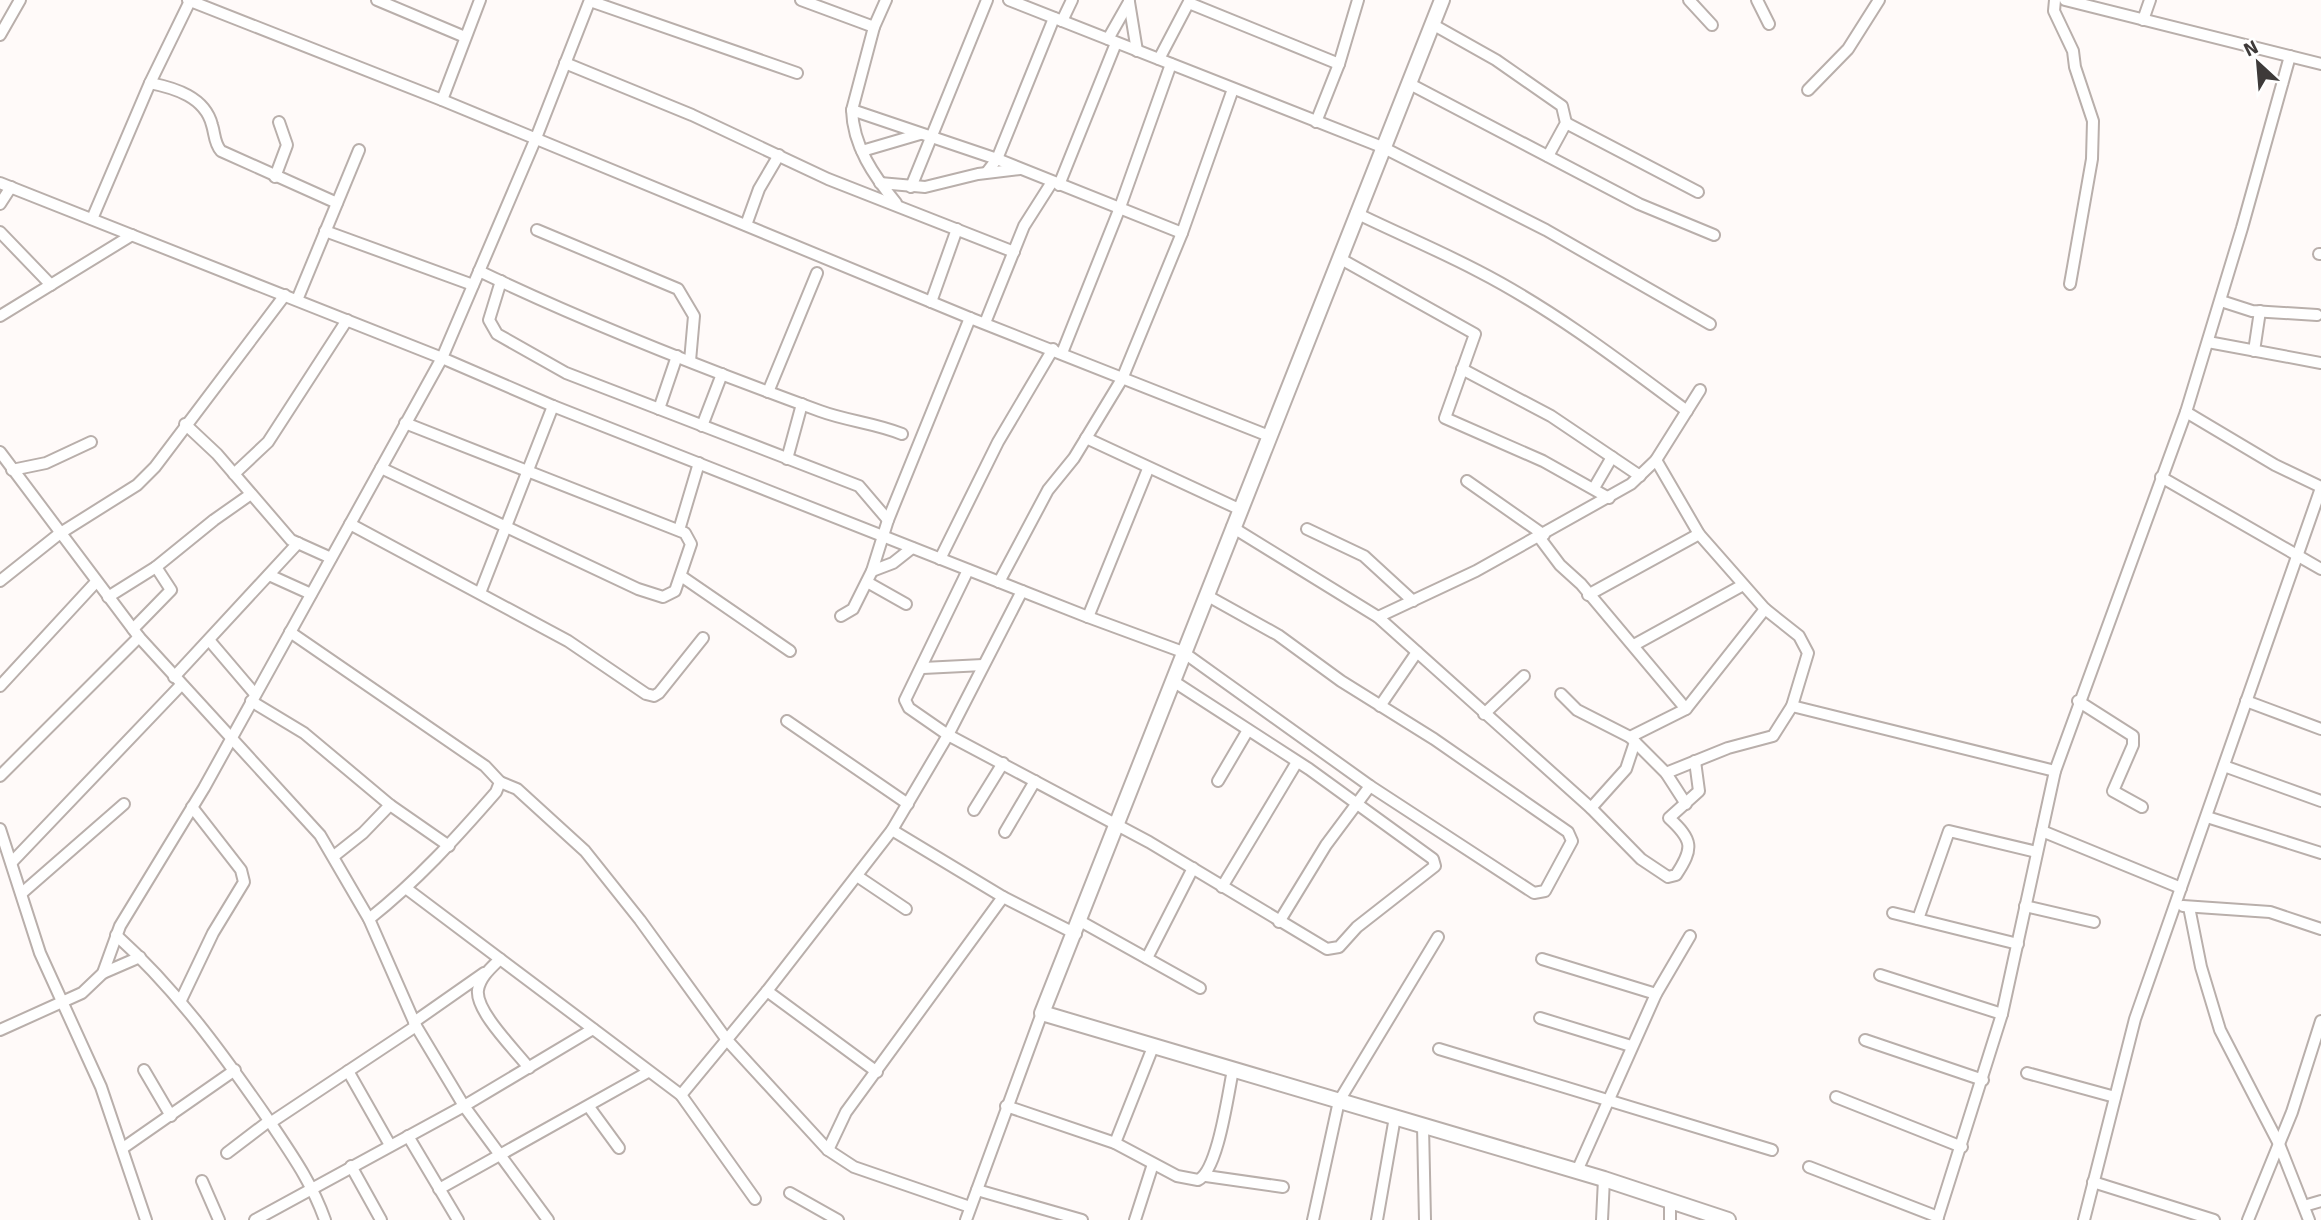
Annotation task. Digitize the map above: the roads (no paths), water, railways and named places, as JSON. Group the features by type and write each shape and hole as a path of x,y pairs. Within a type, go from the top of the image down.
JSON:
{"street":[{"path":"0,35 20,0"},
{"path":"377,0 465,37"},
{"path":"442,100 480,0"},
{"path":"801,0 874,27"},
{"path":"886,0 874,27 852,110 854,129 862,151 880,183 897,205"},
{"path":"911,187 925,135 987,0"},
{"path":"1009,0 1382,147 1546,230 1710,324"},
{"path":"987,172 997,159 1058,20 1072,0"},
{"path":"1315,121 1339,64 1358,0"},
{"path":"966,1220 1042,1013 1119,825 1183,652 1442,0"},
{"path":"1689,0 1712,25"},
{"path":"1757,0 1769,24"},
{"path":"1808,90 1847,50 1880,0"},
{"path":"2055,0 2054,11 2071,43 2093,121 2092,159 2070,284"},
{"path":"2065,0 2321,64"},
{"path":"2143,20 2150,0"},
{"path":"92,219 150,83 189,1 442,100 970,318 1269,436"},
{"path":"103,973 116,935 192,807 442,358 536,138 590,1 797,73"},
{"path":"985,323 1035,206 1056,183 1129,1"},
{"path":"1129,1 1137,51"},
{"path":"1159,59 1189,1 1339,64"},
{"path":"1432,24 1496,60 1559,103 1564,109 1566,123 1548,156"},
{"path":"1809,1167 1938,1219 2002,1014 2055,771 2078,701 2186,412 2221,301 2290,55"},
{"path":"565,63 779,155 828,179 1014,252"},
{"path":"940,559 998,442 1057,351 1119,210 1171,64"},
{"path":"150,83 176,90 201,105 210,117 218,148 275,177 337,203"},
{"path":"1408,83 1639,204 1714,235"},
{"path":"999,582 1048,490 1086,438 1122,379 1182,233 1233,89"},
{"path":"852,110 997,159 1182,233"},
{"path":"275,177 287,145 279,122"},
{"path":"1566,123 1698,192"},
{"path":"862,151 925,135"},
{"path":"297,300 359,150"},
{"path":"746,225 759,189 779,155"},
{"path":"880,183 911,187 987,172 1023,169"},
{"path":"0,204 5,185 884,537 1183,652 1370,786 1536,894 1545,891 1572,841 1568,832 1278,635 1206,595"},
{"path":"1356,213 1478,271 1525,298 1628,367 1687,411"},
{"path":"931,302 957,229"},
{"path":"537,230 678,289 695,316 690,361"},
{"path":"325,231 473,285"},
{"path":"0,232 51,285"},
{"path":"0,315 132,235"},
{"path":"1339,258 1474,334 1476,339 1445,418 1543,461 1609,498"},
{"path":"479,271 722,374 802,404 902,434"},
{"path":"768,391 817,273"},
{"path":"501,281 489,313 490,326 496,334 566,373 859,486 888,520"},
{"path":"0,582 59,534 137,485 166,454 185,424 285,296"},
{"path":"2221,301 2260,311 2318,315"},
{"path":"2254,351 2260,311"},
{"path":"841,615 853,609 869,577 888,520 970,318"},
{"path":"234,474 268,442 347,320"},
{"path":"2208,342 2321,363"},
{"path":"659,409 677,356"},
{"path":"1462,369 1551,416 1640,476"},
{"path":"702,426 722,374"},
{"path":"1378,617 1541,536 1609,498 1640,476 1656,460 1700,390"},
{"path":"787,458 802,404"},
{"path":"480,593 554,406"},
{"path":"2084,1220 2135,1019 2321,487 2275,465 2186,412"},
{"path":"381,468 588,569 658,596 672,594 691,544 690,538 679,530 405,423"},
{"path":"185,424 298,544 331,558"},
{"path":"1086,438 1239,509"},
{"path":"12,470 46,463 91,442"},
{"path":"0,452 136,633 229,739 306,817 334,856 369,919 415,1024 464,1106 548,1220"},
{"path":"1594,488 1612,457"},
{"path":"1656,460 1699,534 1765,609 1799,636 1806,647 1807,659 1792,706 1773,736 1750,741 1666,773"},
{"path":"679,530 699,463"},
{"path":"1088,617 1148,469"},
{"path":"2161,477 2321,569"},
{"path":"1467,481 1541,536 1560,565 1634,645 1686,709"},
{"path":"108,597 156,567 251,494"},
{"path":"350,524 568,641 646,694 654,696 703,638"},
{"path":"1232,527 1378,617 1483,714 1591,808 1641,859 1668,877 1676,875 1689,849 1686,835 1670,818 1700,788 1695,761"},
{"path":"1307,529 1364,556 1413,601"},
{"path":"1588,594 1699,534"},
{"path":"12,862 178,681 209,640 298,544"},
{"path":"869,577 912,548"},
{"path":"0,776 136,633 171,590 156,567"},
{"path":"968,570 906,704 948,735 1119,825 1324,948 1335,948 1435,866 1433,859 1309,769 1173,681"},
{"path":"269,575 311,594"},
{"path":"681,576 790,651"},
{"path":"869,577 906,604"},
{"path":"0,685 96,582"},
{"path":"1634,645 1743,585"},
{"path":"681,1095 768,990 892,830 948,735 1022,591"},
{"path":"1591,808 1626,769 1633,740 1686,709 1765,609"},
{"path":"290,632 485,766 500,782 517,789 585,851 640,920 727,1040 828,1150 854,1167 970,1207"},
{"path":"209,640 253,698 304,733 390,805 449,846"},
{"path":"933,645 947,667"},
{"path":"1380,706 1417,652"},
{"path":"923,668 983,665"},
{"path":"1483,714 1524,676"},
{"path":"1561,694 1577,710 1633,740 1666,773 1686,804"},
{"path":"2078,701 2133,736 2133,745 2113,791 2142,807"},
{"path":"2246,701 2321,729"},
{"path":"1792,706 2055,771"},
{"path":"787,721 908,804"},
{"path":"1218,781 1248,730"},
{"path":"1309,769 1319,750"},
{"path":"1222,887 1297,762"},
{"path":"974,810 1003,763"},
{"path":"2224,766 2321,801"},
{"path":"1005,832 1035,781"},
{"path":"369,919 407,889 449,846 496,792 500,782"},
{"path":"1279,922 1326,845 1370,786"},
{"path":"22,894 124,804"},
{"path":"334,856 363,833 390,805"},
{"path":"181,1000 213,933 244,882 241,870 192,807"},
{"path":"2207,817 2321,853"},
{"path":"0,829 40,953 101,1087 146,1220"},
{"path":"892,830 1003,897 1147,958 1200,988"},
{"path":"1918,919 1949,831 2037,852"},
{"path":"2042,831 2181,888"},
{"path":"1147,958 1193,868"},
{"path":"857,876 906,909"},
{"path":"407,889 681,1095 755,1199"},
{"path":"828,1150 846,1112 1003,897"},
{"path":"2177,905 2270,912 2321,929"},
{"path":"2025,906 2094,922"},
{"path":"2189,907 2201,967 2220,1030 2278,1143 2309,1220"},
{"path":"1893,913 2018,944"},
{"path":"116,935 181,1000 235,1070 313,1186 325,1220"},
{"path":"1577,1171 1656,994 1690,936"},
{"path":"1313,1220 1339,1101 1438,937"},
{"path":"0,1030 82,993 103,973 140,957"},
{"path":"227,1153 415,1024 499,959"},
{"path":"1542,959 1656,994"},
{"path":"489,969 478,988 480,1003 529,1068"},
{"path":"1880,975 2002,1014"},
{"path":"768,990 877,1072"},
{"path":"1042,1013 1604,1178 1728,1220"},
{"path":"1540,1018 1631,1046"},
{"path":"2248,1220 2296,1102 2321,1021"},
{"path":"255,1220 464,1106 593,1029"},
{"path":"1865,1040 1983,1080"},
{"path":"1115,1143 1153,1047"},
{"path":"1438,1049 1772,1150"},
{"path":"144,1070 171,1116"},
{"path":"123,1148 235,1070"},
{"path":"1206,1176 1213,1160 1233,1070"},
{"path":"348,1071 390,1145"},
{"path":"439,1189 648,1072"},
{"path":"2027,1073 2115,1097"},
{"path":"1836,1097 1962,1147"},
{"path":"1006,1106 1115,1143 1189,1181 1206,1176 1283,1187"},
{"path":"589,1107 619,1148"},
{"path":"1377,1220 1395,1117"},
{"path":"1423,1126 1425,1220"},
{"path":"408,1136 458,1220"},
{"path":"1135,1220 1153,1164"},
{"path":"351,1166 382,1220"},
{"path":"1601,1220 1604,1178"},
{"path":"202,1181 219,1220"},
{"path":"2093,1182 2214,1220"},
{"path":"977,1190 1082,1220"},
{"path":"790,1193 838,1220"},
{"path":"2304,1206 2321,1201"},
{"path":"1670,1202 1670,1220"}]}
